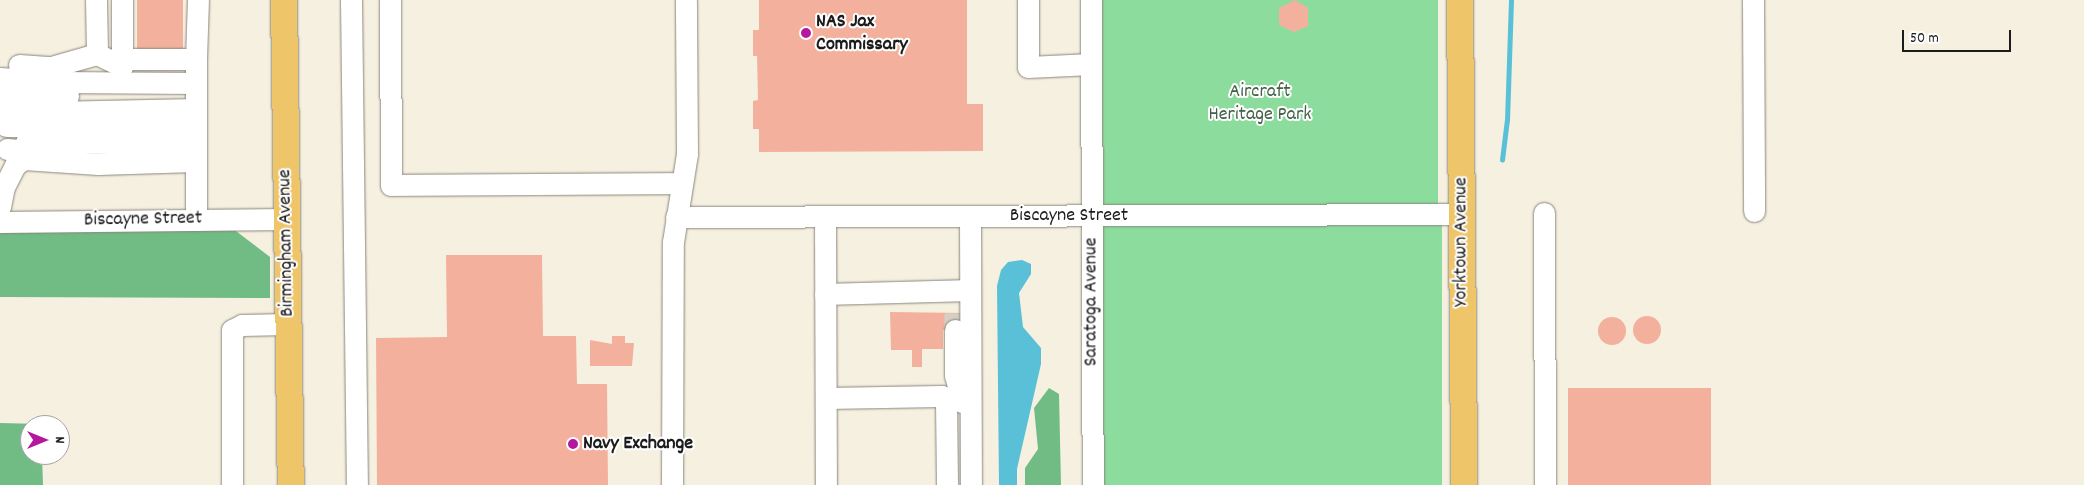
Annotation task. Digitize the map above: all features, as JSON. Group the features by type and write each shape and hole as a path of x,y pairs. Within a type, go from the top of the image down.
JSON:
{"main road":[{"name":"Birmingham Avenue","path":"284,0 291,485"},
{"name":"Yorktown Avenue","path":"1460,0 1464,485"}],"street":[{"path":"96,0 97,54"},
{"path":"122,0 122,63"},
{"path":"196,220 198,0"},
{"path":"351,0 357,485"},
{"path":"390,0 391,184 680,183"},
{"path":"672,485 672,242 680,183 687,154 686,0"},
{"path":"1028,0 1028,67 1091,64"},
{"name":"Saratoga Avenue","path":"1090,0 1093,485"},
{"path":"1753,0 1754,212"},
{"path":"0,63 51,67 97,54 122,63 196,111"},
{"path":"0,78 56,82 196,111"},
{"path":"4,122 58,154 196,111"},
{"path":"4,122 196,111"},
{"path":"2,197 15,165 24,159 45,161 57,173 72,177 108,164 196,111"},
{"path":"2,197 4,122"},
{"path":"1544,213 1545,485"},
{"name":"Biscayne Street","path":"676,217 1462,214"},
{"path":"970,216 963,290 971,485"},
{"path":"825,217 835,293 826,398 826,485"},
{"name":"Biscayne Street","path":"0,222 287,219"},
{"path":"835,293 963,290"},
{"path":"963,290 955,321 956,375 962,397 962,442 971,454"},
{"path":"232,485 232,330 242,325 288,324"},
{"path":"826,398 942,396 946,402 947,480"}],"green space":[{"name":"Aircraft Heritage Park","path":"1101,0 1438,0 1438,208 1101,208"},
{"path":"1101,217 1442,217 1442,485 1101,485"},
{"path":"232,228 270,257 270,298 0,297 0,232"},
{"path":"1049,388 1059,394 1061,485 1025,485 1025,468 1038,449 1034,408"},
{"path":"0,423 20,423 20,465 42,465 43,485 0,485"}],"water":[{"path":"1022,260 1031,264 1031,274 1019,293 1023,327 1041,348 1041,364 1017,469 1017,485 999,485 997,286 1001,270 1008,262"}],"building":[{"path":"137,0 183,0 183,53 137,53"},
{"path":"759,0 967,0 967,104 983,104 983,151 759,152 759,129 753,129 753,101 758,100 757,56 753,56 753,30 759,30"},
{"path":"1295,0 1308,8 1308,26 1294,32 1279,25 1279,8"},
{"path":"446,255 542,255 543,336 576,336 577,384 607,384 608,485 377,485 376,338 447,337"},
{"path":"890,312 964,313 964,330 943,330 943,349 922,349 922,367 912,367 912,350 891,350"},
{"path":"1647,316 1657,320 1661,330 1657,340 1647,344 1637,340 1633,330 1637,320"},
{"path":"1612,317 1622,321 1626,331 1622,341 1612,345 1602,341 1598,331 1602,321"},
{"path":"612,336 625,336 625,343 634,343 632,366 590,366 590,340 612,344"},
{"path":"1568,388 1711,388 1711,485 1568,485"}],"waterway":[{"path":"1502,160 1507,121 1511,0"}],"tunnel":[{"path":"955,313 955,330"}],"place":[{"name":"NAS Jax Commissary","path":"806,33"},
{"name":"Navy Exchange","path":"573,444"}]}
